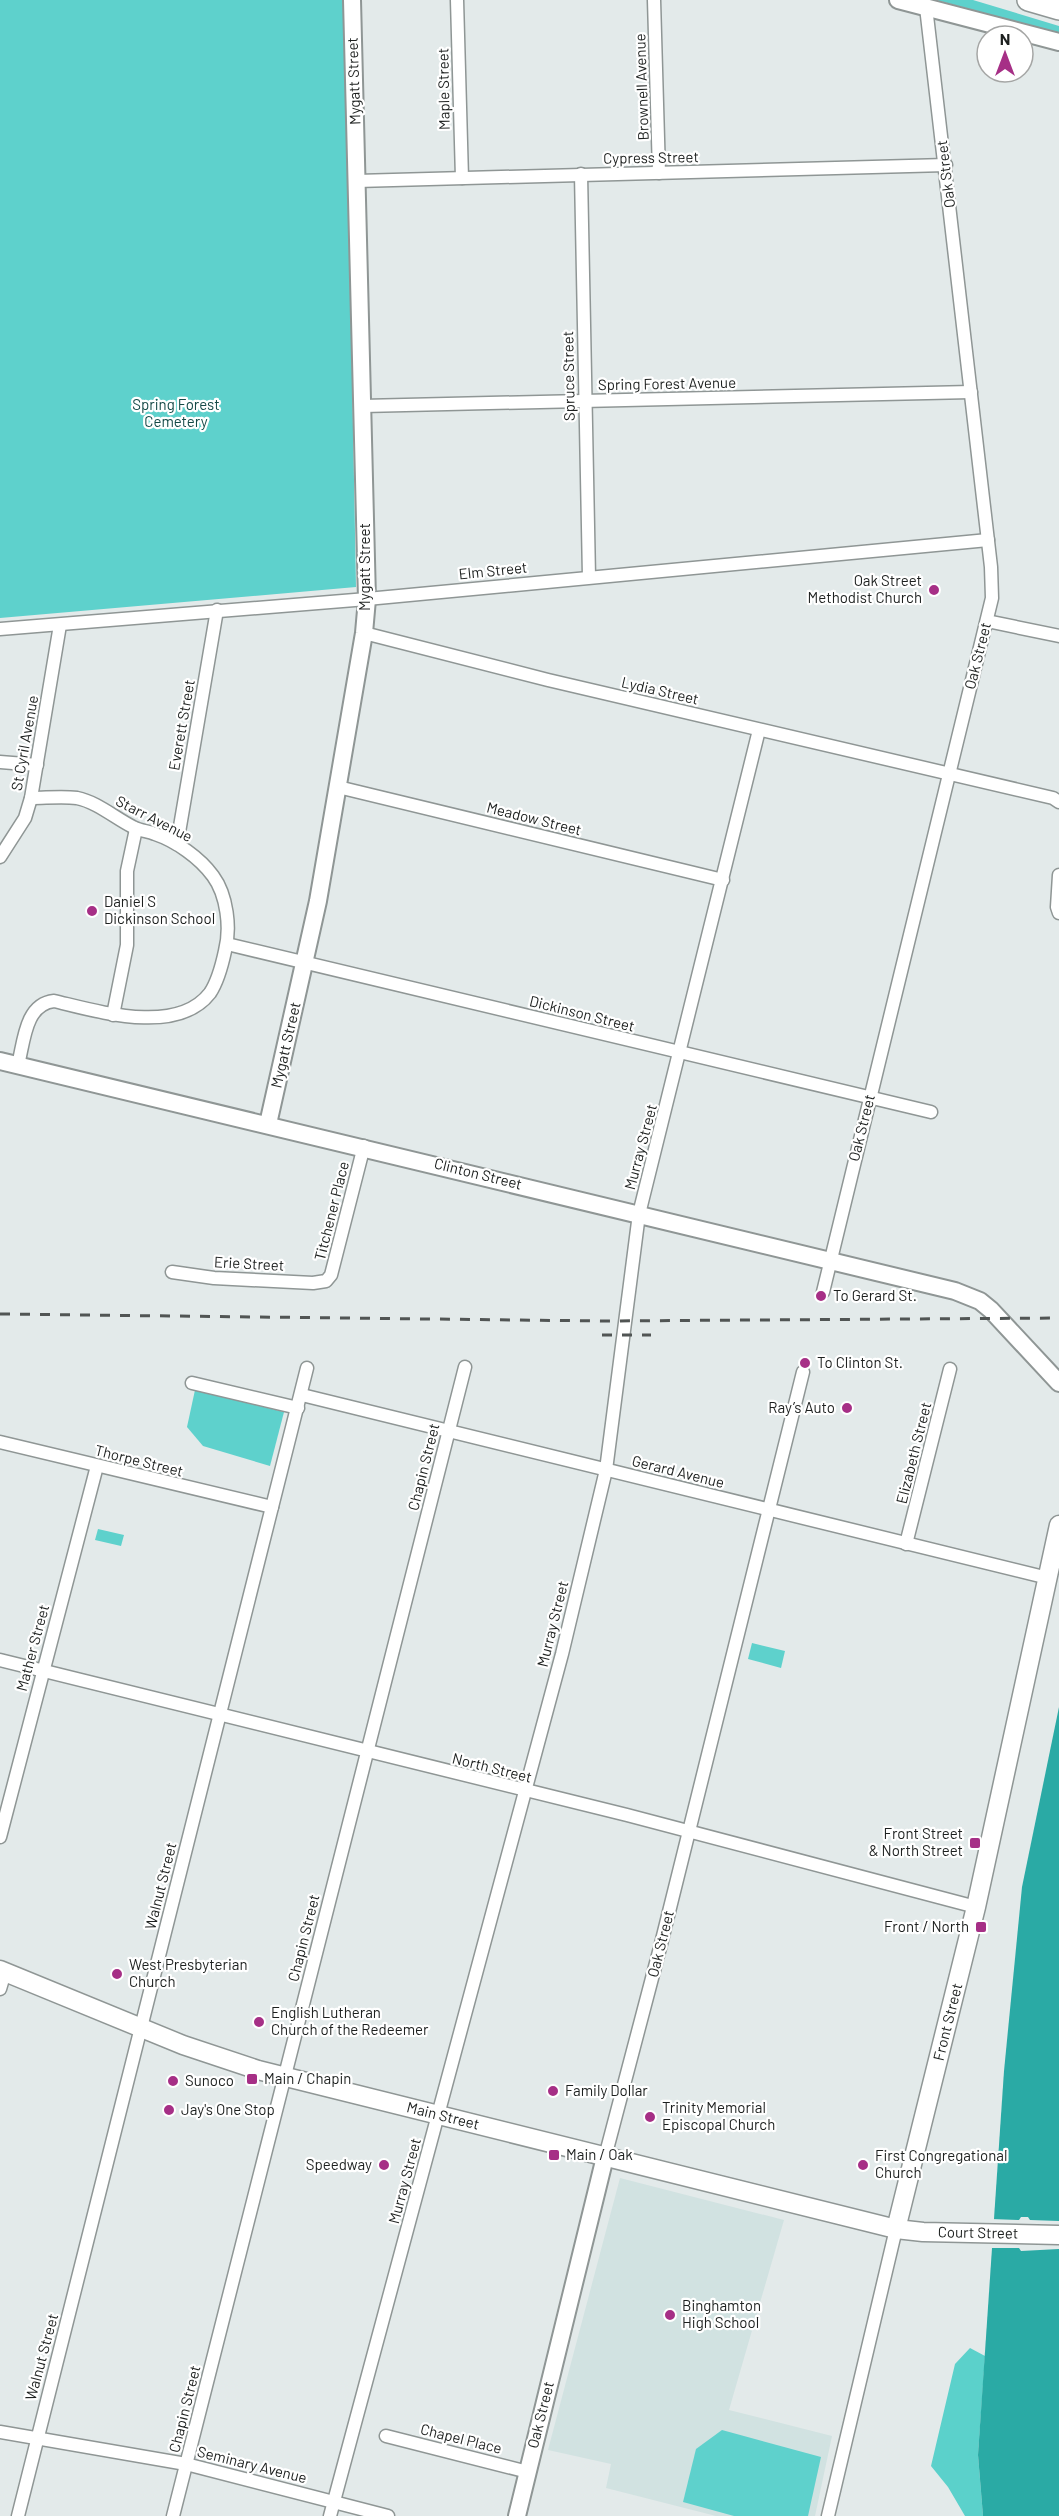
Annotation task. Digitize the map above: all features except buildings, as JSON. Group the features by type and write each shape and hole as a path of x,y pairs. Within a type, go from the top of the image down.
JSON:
{"highway":[{"path":"1028,0 1059,9"}],"main road":[{"name":"Front Street","path":"896,2229 976,1907 1059,1525"},
{"name":"Main Street","path":"2,1977 183,2045 285,2077 896,2229"},
{"name":"Court Street","path":"896,2229 977,2234 1059,2235"}],"street":[{"name":"Mygatt Street","path":"268,1124 306,962 364,633 367,599 352,0"},
{"name":"Maple Street","path":"457,0 462,178"},
{"name":"Brownell Avenue","path":"654,0 659,173"},
{"path":"898,0 1059,42"},
{"name":"Oak Street","path":"823,1292 992,598 988,540 926,7"},
{"name":"Cypress Street","path":"357,181 946,165"},
{"name":"Spruce Street","path":"581,174 584,401 590,577"},
{"name":"Spring Forest Avenue","path":"363,406 971,392"},
{"name":"Elm Street","path":"0,629 367,599 988,540"},
{"name":"Everett Street","path":"177,844 217,610"},
{"path":"987,621 1059,636"},
{"name":"St Cyril Avenue","path":"0,857 25,818 31,798 60,625"},
{"name":"Lydia Street","path":"364,633 759,730 1053,798 1059,802"},
{"name":"Murray Street","path":"330,2516 562,1654 606,1470 639,1214 681,1053 759,730"},
{"path":"0,762 37,765"},
{"name":"Meadow Street","path":"338,787 723,880"},
{"name":"Starr Avenue","path":"18,1065 31,1016 44,1002 54,1001 113,1015 156,1017 186,1010 203,1000 211,991 220,972 227,944 227,915 221,891 213,876 177,844 156,834 136,829 89,802 63,797 31,798"},
{"path":"113,1015 127,945 127,871 136,829"},
{"path":"1059,876 1059,913"},
{"name":"Dickinson Street","path":"227,944 931,1112"},
{"name":"Clinton Street","path":"0,1061 364,1146 955,1291 973,1298 991,1310 1059,1383"},
{"name":"Titchener Place","path":"326,1281 331,1275 364,1146"},
{"name":"Erie Street","path":"172,1272 214,1278 313,1283 326,1281"},
{"name":"Chapin Street","path":"173,2516 465,1366"},
{"name":"Walnut Street","path":"18,2516 307,1368"},
{"name":"Elizabeth Street","path":"906,1544 950,1370"},
{"name":"Oak Street","path":"517,2516 803,1372"},
{"path":"192,1383 298,1408"},
{"name":"Gerard Avenue","path":"302,1395 1048,1578"},
{"name":"Thorpe Street","path":"0,1442 272,1507"},
{"name":"Mather Street","path":"0,1837 97,1466"},
{"name":"North Street","path":"0,1660 688,1832 976,1907"},
{"name":"Front Street","path":"828,2516 896,2229"},
{"name":"Seminary Avenue","path":"0,2432 186,2464 388,2516"},
{"name":"Chapel Place","path":"386,2436 528,2472"}],"shaded area":[{"path":"1059,1707 1059,2516 983,2516 978,2455 1004,2071 1022,1887"},
{"name":"Binghamton High School","path":"620,2178 784,2220 729,2410 832,2436 815,2516 716,2516 606,2488 611,2464 548,2450"},
{"path":"970,2348 985,2356 978,2455 983,2516 965,2516 948,2487 931,2466 955,2364"}],"green space":[{"name":"Spring Forest Cemetery","path":"0,0 345,0 356,587 0,618"},
{"path":"936,0 973,0 1059,26 1059,33 1035,27 1035,24 1025,24"},
{"path":"195,1390 284,1412 270,1466 203,1446 187,1427"},
{"path":"98,1529 124,1535 121,1546 95,1540"},
{"path":"752,1643 785,1651 781,1668 748,1659"},
{"path":"722,2430 821,2457 808,2516 734,2516 683,2502 696,2449"}],"pier":[{"path":"1021,2217 1028,2217 1030,2220 1059,2221 1059,2249 1021,2251 1019,2248 990,2248 991,2219 1019,2220"}],"railway":[{"path":"0,1314 603,1321 1059,1318"},
{"path":"602,1335 651,1335"}],"place":[{"name":"Oak Street Methodist Church","path":"934,590"},
{"name":"Daniel S Dickinson School","path":"92,911"},
{"name":"To Gerard St.","path":"821,1296"},
{"name":"To Clinton St.","path":"805,1363"},
{"name":"Ray’s Auto","path":"847,1408"},
{"name":"Front Street & North Street","path":"975,1843"},
{"name":"Front / North","path":"981,1927"},
{"name":"West Presbyterian Church","path":"117,1974"},
{"name":"English Lutheran Church of the Redeemer","path":"259,2022"},
{"name":"Main / Chapin","path":"252,2079"},
{"name":"Sunoco","path":"173,2081"},
{"name":"Family Dollar","path":"553,2091"},
{"name":"Jay's One Stop","path":"169,2110"},
{"name":"Trinity Memorial Episcopal Church","path":"650,2117"},
{"name":"Main / Oak","path":"554,2155"},
{"name":"Speedway","path":"384,2165"},
{"name":"First Congregational Church","path":"863,2165"},
{"name":"Binghamton High School","path":"670,2315"}]}
